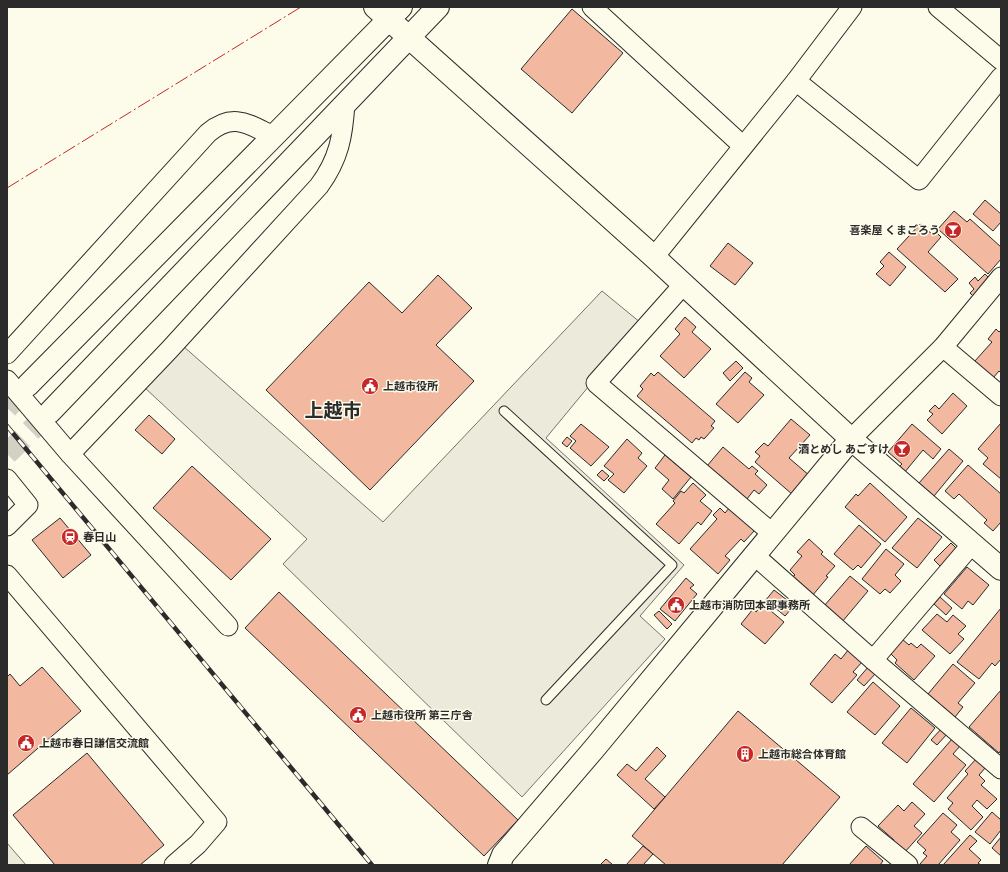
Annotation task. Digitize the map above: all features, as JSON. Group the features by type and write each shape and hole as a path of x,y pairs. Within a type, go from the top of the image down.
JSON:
{"street":[{"path":"50,412 438,7"},
{"path":"592,7 743,146"},
{"path":"654,257 796,81 852,7"},
{"path":"938,7 1001,60"},
{"path":"28,386 273,136 388,11 409,38 684,284 851,439 1001,569"},
{"path":"796,81 919,180 1001,77"},
{"path":"70,454 170,349 319,186 332,169 343,132 345,103"},
{"path":"7,354 208,133 219,124 231,121 245,123 273,136"},
{"path":"499,865 503,855 593,750 851,439 943,346 1001,277"},
{"path":"684,284 596,383 772,533"},
{"path":"943,346 1001,396"},
{"path":"7,380 70,454 228,626"},
{"path":"7,479 28,505 7,526"},
{"path":"873,660 972,544"},
{"path":"754,555 873,660 1001,769"},
{"path":"7,575 217,822 198,844 174,865"},
{"path":"862,827 908,865"}],"lane":[{"path":"504,411 672,565 546,700"}],"shaded area":[{"path":"602,291 641,323 546,438 684,565 640,616 665,639 522,797 283,564 307,539 144,387 183,346 383,522"},
{"path":"7,843 26,865 7,865"}],"building":[{"path":"572,9 623,53 572,113 521,69"},
{"path":"985,200 1001,214 1001,222 993,231 973,214"},
{"path":"954,211 967,222 970,219 1001,247 1001,259 988,274 938,229"},
{"path":"920,224 932,234 935,231 941,237 928,252 958,279 945,292 897,249"},
{"path":"728,243 753,263 735,285 710,266"},
{"path":"889,252 906,267 890,286 876,274 884,266 880,262"},
{"path":"985,274 993,282 978,301 970,293 974,289 969,283 975,277 978,281"},
{"name":"上越市役所","path":"438,275 472,308 436,345 474,381 370,490 266,390 369,282 402,313"},
{"path":"685,317 696,327 692,332 711,349 684,378 660,356 680,334 675,329"},
{"path":"996,329 999,332 1001,330 1001,373 999,371 993,378 974,362 992,342 988,339"},
{"path":"736,361 743,368 730,381 723,373"},
{"path":"658,372 715,421 711,426 714,428 704,439 701,437 699,440 696,438 692,443 637,396 643,389 640,386 651,373 654,376"},
{"path":"745,372 752,378 749,382 764,395 738,423 716,404"},
{"path":"953,393 967,406 942,434 927,420 933,414 929,411 935,405 939,409"},
{"path":"149,415 175,439 162,454 135,430"},
{"path":"791,419 810,435 789,458 810,476 793,495 755,462 760,456 755,452 764,443 768,446"},
{"path":"1001,423 1001,479 983,464 988,458 978,449"},
{"path":"581,424 609,447 591,466 570,448 576,441 570,436"},
{"path":"912,424 941,449 933,459 923,450 904,473 898,468 902,464 888,452"},
{"path":"567,437 572,441 567,447 562,443"},
{"path":"627,439 642,453 638,458 647,466 624,493 608,480 614,474 604,466"},
{"path":"723,447 749,469 752,466 758,471 755,474 767,485 759,494 754,490 747,499 707,466"},
{"path":"949,449 963,461 934,496 919,483"},
{"path":"665,455 691,477 673,499 662,489 669,480 655,468"},
{"path":"968,465 1001,494 1001,522 993,531 984,523 987,520 959,494 954,499 945,491"},
{"path":"192,466 271,539 231,580 153,508"},
{"path":"602,470 609,476 604,481 597,475"},
{"path":"693,483 706,495 700,501 712,511 701,525 698,522 679,544 656,524 675,503 673,501 681,491 684,493"},
{"path":"870,483 907,517 885,542 845,507 856,494 858,496"},
{"path":"730,507 755,530 744,542 741,539 725,556 730,560 718,574 690,549 717,519 713,515 720,508 725,513"},
{"name":"春日山","path":"60,518 91,555 63,578 32,540"},
{"path":"918,518 942,537 917,568 892,548"},
{"path":"859,525 881,544 861,568 858,565 853,570 834,554"},
{"path":"809,539 823,552 821,554 835,566 812,596 791,578 795,575 790,570 802,556 797,552"},
{"path":"951,543 959,551 942,568 934,560"},
{"path":"886,549 904,564 895,575 901,581 890,593 885,589 880,594 862,579"},
{"path":"967,567 989,585 973,605 968,601 962,609 944,594"},
{"path":"850,576 868,591 842,622 824,606"},
{"path":"686,578 694,585 690,588 697,594 675,621 660,609"},
{"path":"774,590 787,600 784,604 791,609 785,616 774,607 771,611 784,622 765,644 741,624 753,609 756,612"},
{"path":"279,592 518,820 484,856 245,628"},
{"path":"940,597 952,608 946,615 934,604"},
{"path":"1001,608 1001,659 995,666 992,663 979,679 957,662"},
{"path":"659,611 672,624 667,629 654,615"},
{"path":"937,614 947,622 953,615 966,626 958,634 964,639 950,654 922,630"},
{"path":"902,639 909,645 911,643 917,648 921,644 935,656 914,680 895,663 897,660 890,653"},
{"path":"849,649 863,661 853,672 857,675 832,703 810,684 835,654 841,659"},
{"path":"953,664 975,683 958,703 963,707 955,717 928,694"},
{"path":"869,666 876,673 864,686 857,680"},
{"name":"上越市春日謙信交流館","path":"42,667 81,711 7,775 7,677 10,674 20,686"},
{"path":"873,682 900,706 875,735 847,712"},
{"path":"1001,690 1001,750 999,753 969,727"},
{"path":"911,708 935,728 907,763 882,743"},
{"name":"上越市総合体育館","path":"738,711 840,797 782,865 666,865 632,836"},
{"path":"942,728 948,733 937,745 931,740"},
{"path":"952,739 960,746 953,754 966,765 934,802 913,784"},
{"path":"657,747 666,756 645,779 665,797 654,809 617,775 627,764 636,771"},
{"path":"87,753 164,845 140,865 55,865 13,815"},
{"path":"977,758 986,767 979,775 985,781 981,785 997,799 987,809 977,800 972,806 983,817 971,830 948,809 953,803 947,798 968,774 965,771"},
{"path":"912,802 925,814 914,826 922,833 904,853 892,843 894,840 878,826 898,805 904,811"},
{"path":"992,812 1001,820 1001,830 990,844 975,832"},
{"path":"943,813 957,825 951,832 960,840 938,865 921,865 920,864 927,856 923,853 926,850 917,842"},
{"path":"970,835 977,841 969,849 981,860 978,863 981,865 943,865"},
{"path":"1001,837 1001,856 992,848"},
{"path":"643,846 653,854 643,865 626,865"},
{"path":"866,846 883,861 880,865 849,865"},
{"path":"606,859 613,865 600,865"}],"tunnel":[{"path":"7,408 28,385"},
{"path":"7,454 50,412"}],"railway":[{"path":"7,426 372,865"}],"power":[{"path":"7,188 301,7"}],"place":[{"name":"喜楽屋 くまごろう","path":"953,230"},
{"name":"上越市役所","path":"370,386"},
{"name":"酒とめし あごすけ","path":"902,449"},
{"name":"春日山","path":"70,537"},
{"name":"上越市消防団本部事務所","path":"676,605"},
{"name":"上越市役所 第三庁舎","path":"358,715"},
{"name":"上越市春日謙信交流館","path":"26,743"},
{"name":"上越市総合体育館","path":"745,754"}],"district":[{"name":"上越市","path":"333,410"}]}
